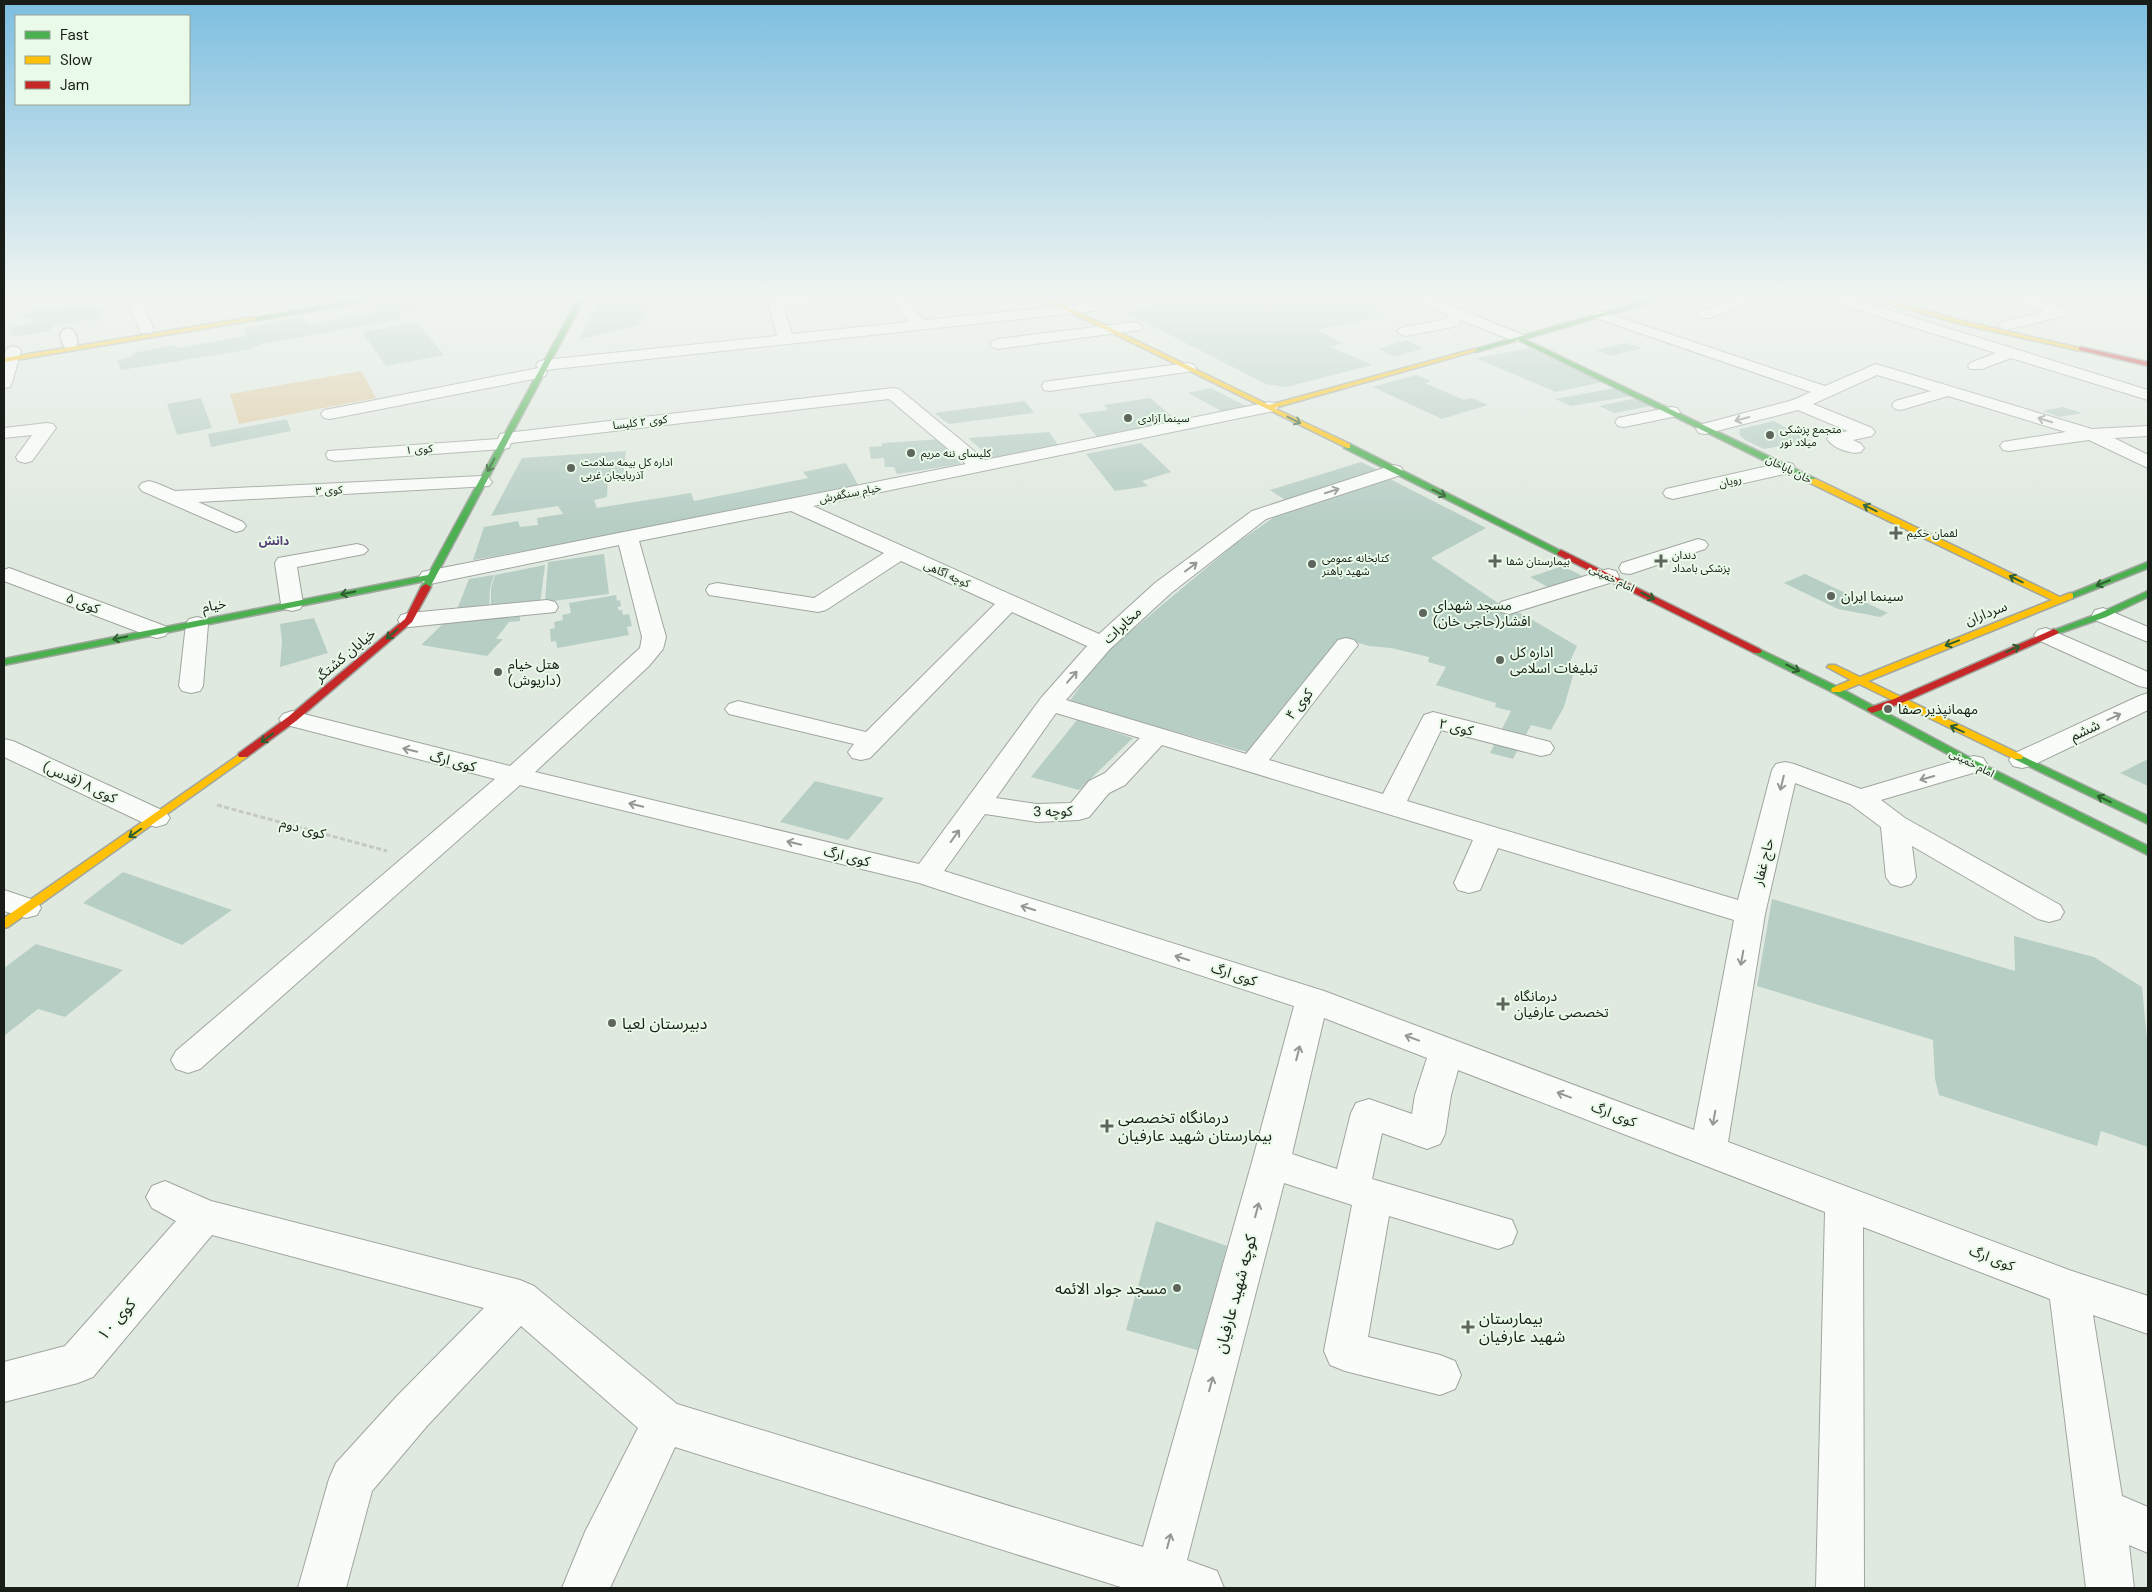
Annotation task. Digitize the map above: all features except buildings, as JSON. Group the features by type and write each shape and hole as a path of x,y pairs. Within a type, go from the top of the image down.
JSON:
{"main road":[{"name":"خیابان کشتگر","path":"11,911 156,818 292,719 409,620 539,373"},
{"name":"امام خمینی","path":"1201,373 1269,400 1394,471 1626,571 1872,710 1974,764 2148,851"},
{"path":"1269,400 1288,401 1389,373"},
{"name":"خان باباخان","path":"1591,373 2060,600"},
{"path":"1288,401 1306,410"},
{"name":"سرداران","path":"1836,690 2148,565"},
{"name":"خیام","path":"4,662 430,577"},
{"path":"1872,710 2046,635 2103,615 2148,594"},
{"name":"امام خمینی","path":"1822,663 2148,820"}],"street":[{"path":"330,414 521,373"},
{"path":"1050,386 1147,373"},
{"path":"1772,373 1827,392"},
{"path":"1705,429 1799,404 1867,373"},
{"path":"1890,373 2091,434 2148,462"},
{"path":"2077,373 2148,395"},
{"path":"1901,405 1948,391"},
{"name":"کوی ۲ کلیسا","path":"504,441 893,393 981,467"},
{"name":"خیام سنگفرش","path":"430,577 981,467 1269,400"},
{"path":"1799,404 1866,432 1836,439 1855,448"},
{"path":"1624,422 1671,412"},
{"path":"4,433 47,428 25,458"},
{"path":"2009,446 2091,434 2148,431"},
{"name":"کوی ۱","path":"335,455 504,441"},
{"name":"رویان","path":"1673,493 1786,468"},
{"name":"مخابرات","path":"926,875 1050,703 1102,644 1163,588 1259,515 1394,471"},
{"name":"کوی ۳","path":"175,498 482,482"},
{"path":"149,487 236,526"},
{"name":"کوچه آگاهی","path":"792,504 1102,644"},
{"path":"188,1060 515,776 642,661 651,648 654,637 627,537"},
{"path":"1508,607 1626,571 1698,545"},
{"path":"292,604 286,563 357,550"},
{"path":"717,590 818,605 900,552"},
{"name":"کوی ۵","path":"8,575 157,631"},
{"path":"738,709 866,746 1009,602"},
{"path":"409,620 547,607"},
{"path":"2103,615 2148,635"},
{"path":"192,686 197,624"},
{"path":"2046,635 2148,681"},
{"name":"کوی ۴","path":"1252,764 1346,645"},
{"name":"ششم","path":"2022,760 2148,701"},
{"path":"1050,703 1750,914"},
{"name":"کوی ارگ","path":"292,719 515,776 926,875 1312,1000 2069,1288 2148,1315"},
{"name":"کوی ۲","path":"1391,806 1433,720 1540,748"},
{"name":"کوچه 3","path":"978,804 1037,813 1079,811 1098,787 1115,779 1157,736"},
{"name":"کوی ۸ (قدس)","path":"4,747 156,818"},
{"path":"1860,798 1974,764"},
{"name":"حاج غفار","path":"1708,1150 1750,914 1785,770 1860,798"},
{"path":"1860,798 1896,824 2049,912"},
{"path":"1896,824 1901,878"},
{"path":"1469,883 1489,836"},
{"name":"کوچه شهید عارفیان","path":"1173,1584 1271,1162 1312,1000"},
{"path":"1440,1375 1345,1350 1369,1113 1427,1134 1433,1095 1446,1051"},
{"path":"1271,1162 1306,1175 1498,1232"},
{"path":"165,1197 204,1216 520,1299 664,1422 1173,1584"},
{"path":"1840,1588 1844,1202"},
{"name":"کوی ۱۰","path":"4,1382 78,1363 204,1216"},
{"path":"2069,1288 2101,1511 2110,1588"},
{"path":"322,1588 352,1479 412,1411 520,1299"},
{"path":"586,1588 602,1549 664,1422"},
{"path":"2101,1511 2148,1530"}],"path":[{"name":"کوی دوم","path":"186,796 419,860"}],"shaded area":[{"path":"348,373 362,373 376,398 239,424 230,394"}],"traffic: fast":[{"path":"426,587 541,373"},
{"path":"1591,373 1813,481"},
{"path":"1347,446 1561,553"},
{"path":"2070,596 2148,565"},
{"path":"4,662 430,577"},
{"path":"2054,632 2103,615 2148,594"},
{"path":"1757,651 1836,690 1974,764 2148,851"},
{"path":"2018,757 2148,820"}],"traffic: slow":[{"path":"1198,373 1347,446"},
{"path":"1269,407 1391,373"},
{"path":"1813,481 2060,600"},
{"path":"1836,690 2070,596"},
{"path":"1832,667 2018,757"},
{"path":"4,924 243,755"}],"traffic: jam":[{"path":"1561,553 1757,651"},
{"path":"243,755 292,719 409,620 426,587"},
{"path":"1872,710 1898,701 2054,632"}],"place":[{"name":"سینما آزادی","path":"1128,418"},
{"name":"متجمع پزشکی میلاد نور","path":"1770,435"},
{"name":"کلیسای ننه مریم","path":"911,453"},
{"name":"اداره کل بیمه سلامت آذربایجان غربی","path":"571,468"},
{"name":"لقمان حکیم","path":"1896,533"},
{"name":"بیمارستان شفا","path":"1495,561"},
{"name":"دندان‌ پزشکی بامداد","path":"1661,561"},
{"name":"کتابخانه عمومی شهید باهنر","path":"1312,564"},
{"name":"سینما ایران","path":"1831,596"},
{"name":"مسجد شهدای افشار(حاجی خان)","path":"1423,613"},
{"name":"اداره کل تبلیغات اسلامی","path":"1500,660"},
{"name":"هتل خیام (داریوش)","path":"498,672"},
{"name":"مهمانپذیر صفا","path":"1888,709"},
{"name":"درمانگاه تخصصی عارفیان","path":"1503,1004"},
{"name":"دبیرستان لعیا","path":"612,1023"},
{"name":"درمانگاه تخصصی بیمارستان شهید عارفیان","path":"1107,1126"},
{"name":"مسجد جواد الائمه","path":"1177,1288"},
{"name":"بیمارستان شهید عارفیان","path":"1468,1327"}],"district":[{"name":"دانش","path":"274,541"}]}
